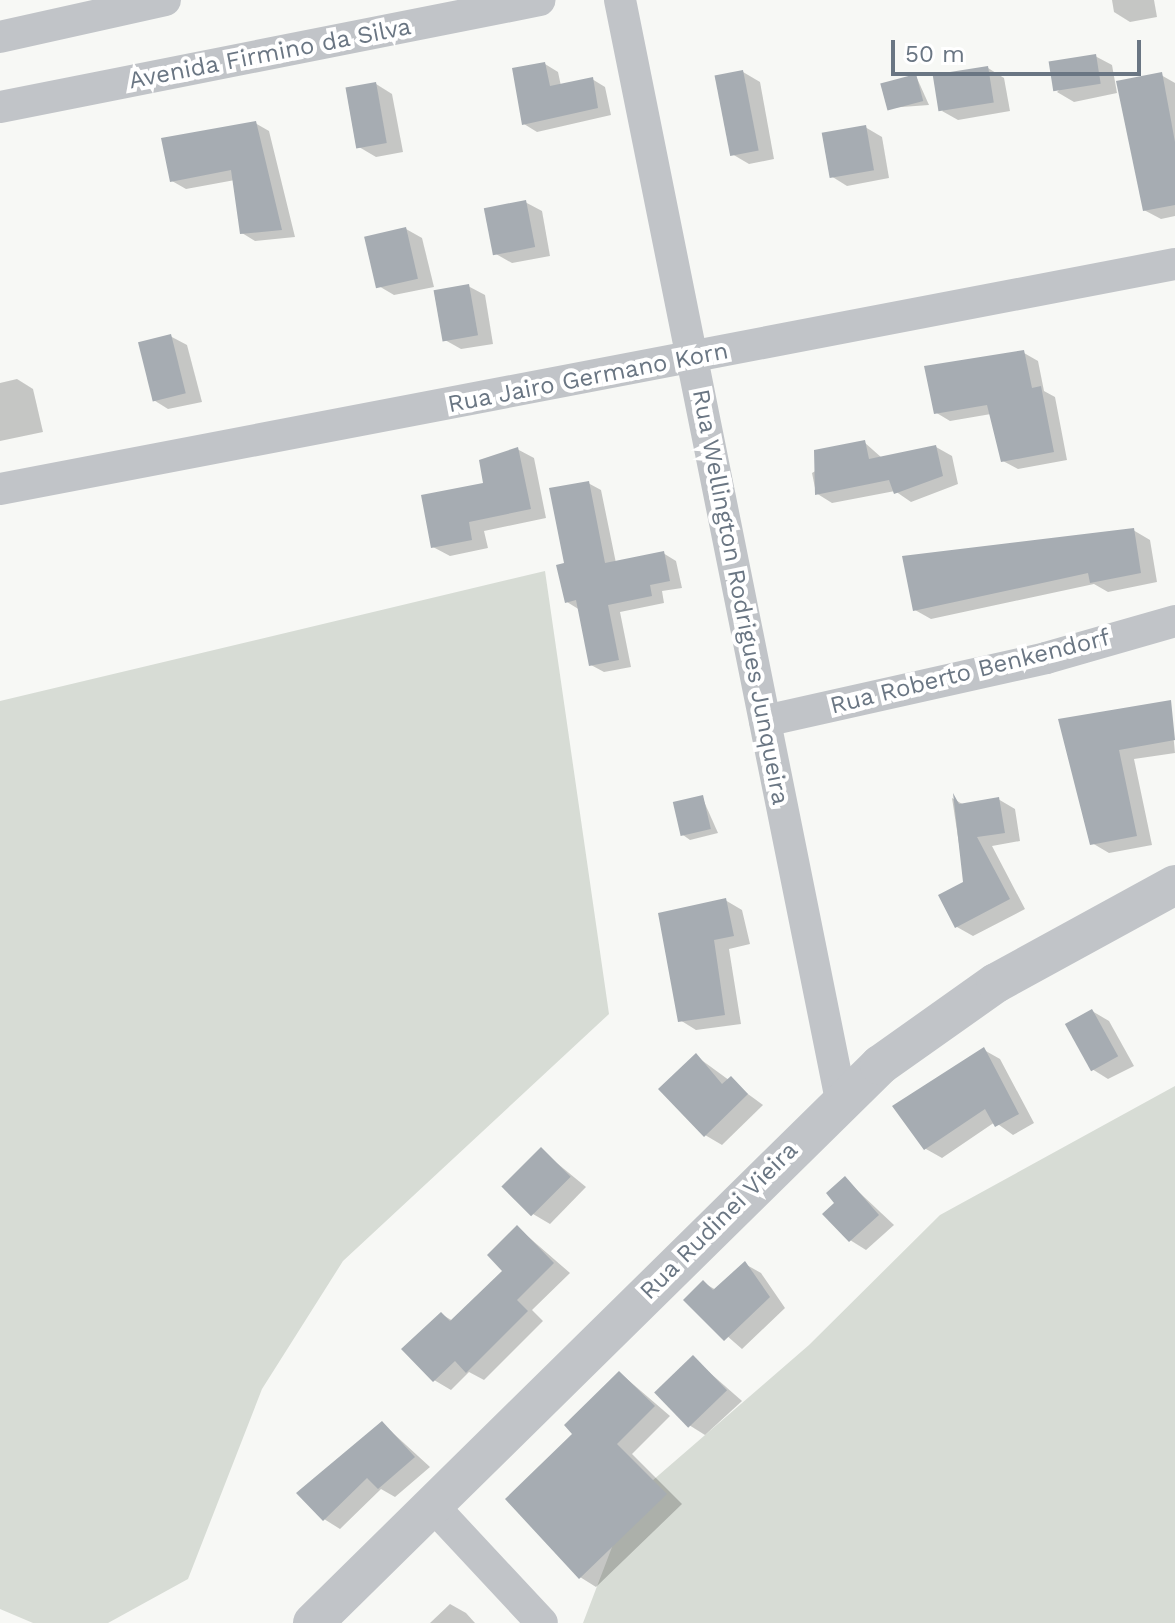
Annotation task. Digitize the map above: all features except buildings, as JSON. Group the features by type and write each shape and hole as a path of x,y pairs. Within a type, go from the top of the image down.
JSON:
{"street":[{"path":"0,37 165,0"},
{"name":"Avenida Firmino da Silva","path":"0,107 540,0"},
{"name":"Rua Wellington Rodrigues Junqueira","path":"620,0 841,1100"},
{"name":"Rua Jairo Germano Korn","path":"0,489 692,359 1175,264"},
{"name":"Rua Roberto Benkendorf","path":"765,721 1046,658 1175,621"},
{"name":"Rua Rudinei Vieira","path":"313,1623 841,1100 949,1013 1175,885"},
{"path":"432,1505 542,1623"}],"shaded area":[{"path":"545,571 609,1014 343,1261 262,1389 188,1579 108,1623 33,1623 0,1609 0,701"},
{"path":"1175,1086 1175,1623 583,1623 630,1500 809,1345 940,1215"}]}
